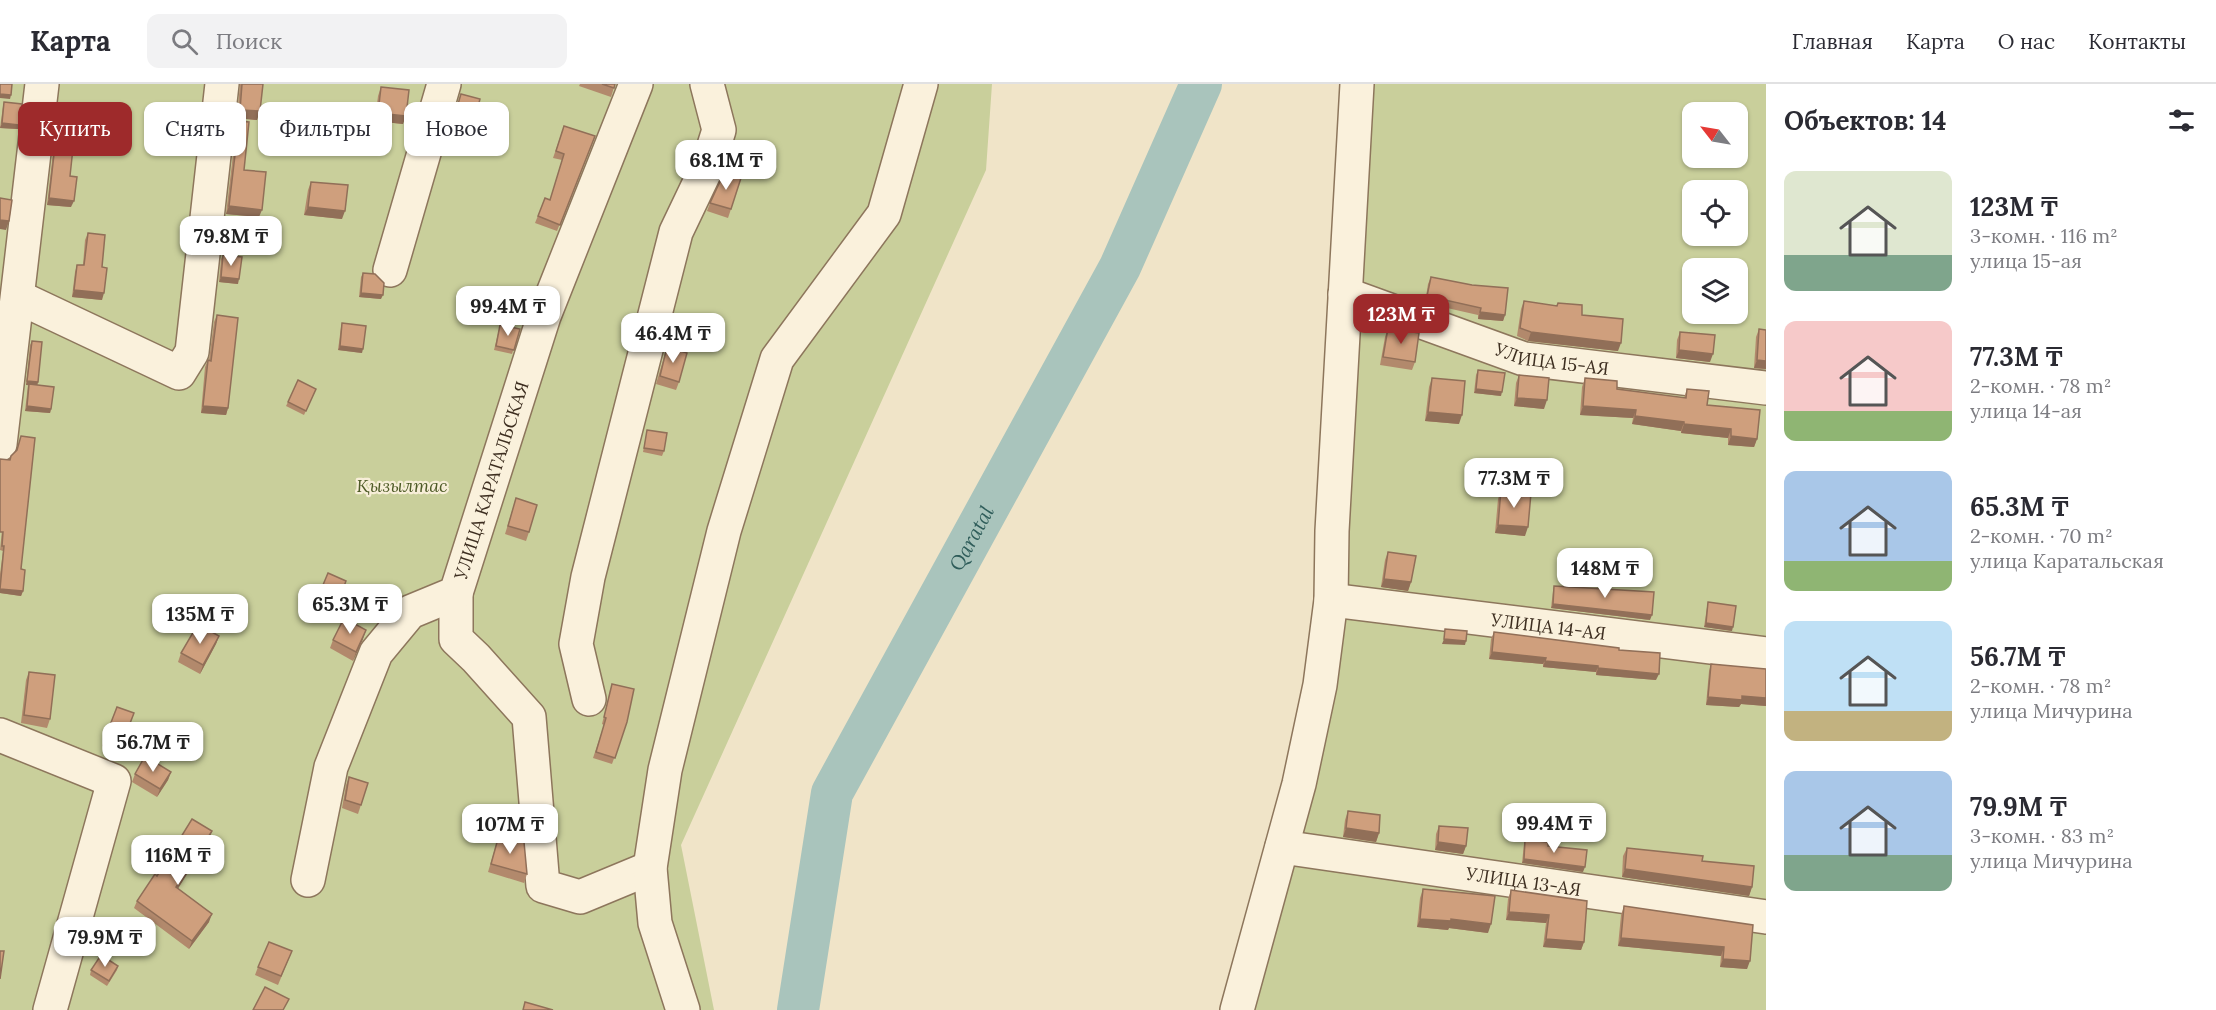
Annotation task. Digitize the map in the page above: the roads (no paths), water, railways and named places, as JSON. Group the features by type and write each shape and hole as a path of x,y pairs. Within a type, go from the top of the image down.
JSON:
{"street":[{"path":"0,444 42,84"},
{"path":"18,297 179,373 192,352 222,84"},
{"path":"390,270 444,84"},
{"name":"УЛИЦА КАРАТАЛЬСКАЯ","path":"308,880 331,766 376,654 410,612 456,593 544,315 636,84"},
{"path":"589,699 576,644 588,577 676,232 708,165 719,130 707,84"},
{"path":"683,1010 655,922 650,868 665,770 724,531 777,359 884,214 921,84"},
{"path":"1237,1010 1299,784 1320,685 1331,600 1332,531 1357,84"},
{"name":"УЛИЦА 15-АЯ","path":"1346,294 1524,359 1766,388"},
{"path":"456,593 456,639 529,717 543,886 580,897 650,868"},
{"name":"УЛИЦА 14-АЯ","path":"1331,600 1766,654"},
{"path":"0,735 114,781 50,1010"},
{"name":"УЛИЦА 13-АЯ","path":"1282,848 1766,917"}],"waterway":[{"name":"Qaratal","path":"798,1010 832,793 1120,267 1201,84"}],"park label":[{"name":"Қызылтас","path":"402,486"}]}
